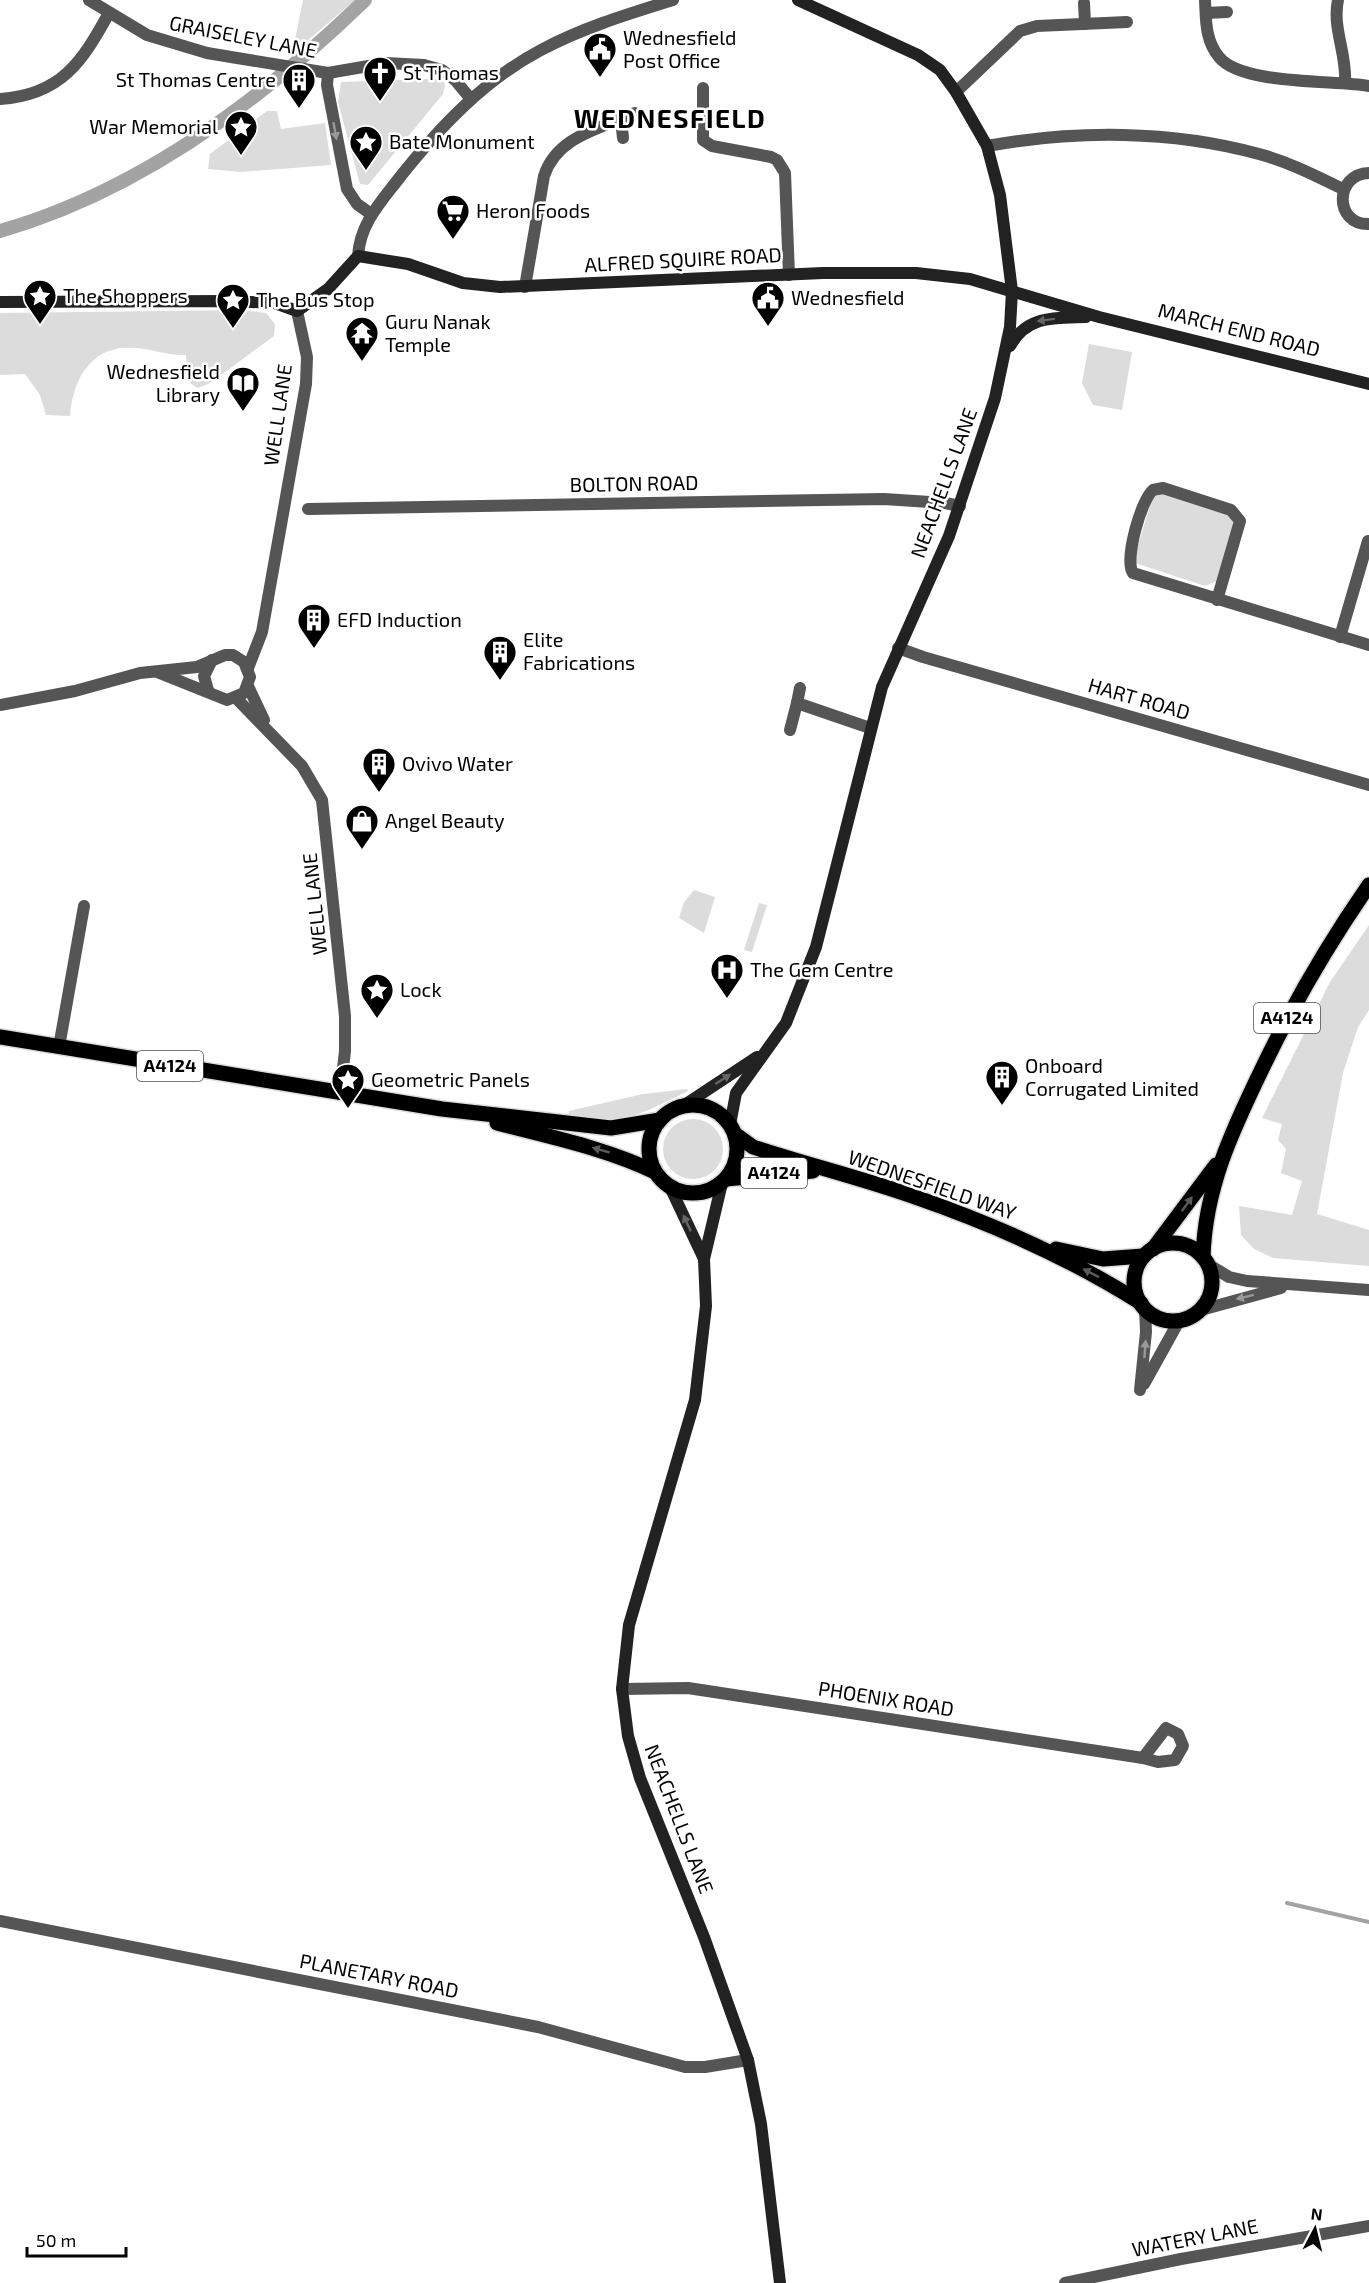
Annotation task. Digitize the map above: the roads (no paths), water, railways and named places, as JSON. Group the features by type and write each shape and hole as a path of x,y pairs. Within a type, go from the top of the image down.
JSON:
{"main road":[{"name":"A4124","path":"1206,1261 1205,1225 1220,1159 1291,1008 1369,885"},
{"name":"A4124","path":"0,1037 442,1109 611,1128 660,1120"},
{"path":"697,1105 710,1109 732,1129 737,1150 734,1166 724,1181 711,1190 696,1193 683,1192 670,1187 655,1172 649,1146 652,1131 660,1120 683,1106 697,1105"},
{"name":"A4124","path":"442,1109 597,1149 626,1158 655,1172"},
{"name":"WEDNESFIELD WAY","path":"732,1129 753,1148 914,1196 1027,1241 1110,1283 1143,1305"},
{"name":"A4124","path":"1148,1252 1220,1159"},
{"name":"WEDNESFIELD WAY","path":"724,1181 822,1170"},
{"name":"WEDNESFIELD WAY","path":"1027,1241 1103,1259 1148,1252"},
{"path":"1165,1245 1182,1246 1195,1250 1206,1261 1213,1281 1210,1296 1201,1310 1179,1321 1153,1316 1143,1305 1134,1288 1136,1269 1148,1252 1165,1245"}],"street":[{"name":"GRAISELEY LANE","path":"89,0 161,41 207,53 328,73 386,63 424,65 442,70 455,80 470,98"},
{"path":"0,302 230,301 275,303 297,311 328,290 358,256 359,239 371,214 410,165 470,98 541,49 597,26 673,0"},
{"name":"NEACHELLS LANE","path":"732,1129 736,1094 786,1023 816,947 882,687 925,593 960,506 995,398 1007,351 1012,291 1000,195 987,146 956,92 940,70 918,55 798,0"},
{"path":"1205,0 1211,44 1224,62 1235,70 1304,82 1345,82 1369,86"},
{"path":"1338,0 1335,15 1346,69 1345,82"},
{"path":"1084,3 1085,24"},
{"path":"1206,13 1227,12"},
{"path":"0,99 27,96 61,80 83,57 109,13"},
{"path":"956,92 1020,31 1037,26 1127,22"},
{"path":"328,73 327,85 347,189 357,204 371,214"},
{"path":"703,88 703,140 712,146 771,157 777,160 785,173 789,275"},
{"path":"525,287 544,176 550,161 568,142 635,113"},
{"path":"621,119 623,138"},
{"path":"987,146 1035,138 1090,135 1180,140 1260,154 1301,168 1343,189"},
{"path":"1369,173 1352,178 1343,189 1342,200 1348,216 1356,221 1369,224"},
{"name":"ALFRED SQUIRE ROAD","path":"358,256 408,264 463,283 525,287 789,275 916,273 970,279 1012,291"},
{"name":"MARCH END ROAD","path":"1012,291 1099,317 1369,384"},
{"name":"WELL LANE","path":"248,668 262,632 306,384 307,357 297,311"},
{"name":"MARCH END ROAD","path":"1007,351 1024,327 1040,319 1099,317"},
{"path":"1217,600 1240,520 1231,510 1163,488 1153,490 1148,495 1129,556 1130,568 1138,576 1217,600 1340,637 1369,645"},
{"name":"BOLTON ROAD","path":"308,509 884,500 945,502 960,506"},
{"path":"1340,637 1368,541"},
{"path":"238,657 262,632"},
{"name":"HART ROAD","path":"898,648 1369,785"},
{"path":"0,705 40,699 123,677 197,667 225,655 238,657 248,668 248,686 268,729"},
{"path":"208,690 204,676 212,660"},
{"path":"157,672 208,690 220,699 236,698 248,686"},
{"path":"790,730 800,688"},
{"path":"236,698 268,729"},
{"path":"797,703 870,728"},
{"name":"WELL LANE","path":"268,729 310,777 324,810 345,1016 340,1094"},
{"path":"59,1047 84,906"},
{"name":"NEACHELLS LANE","path":"683,1106 763,1053"},
{"name":"NEACHELLS LANE","path":"724,1181 704,1259 706,1306 695,1400 629,1625 622,1689 628,1736 640,1778 704,1937 747,2060 762,2124 780,2283"},
{"name":"NEACHELLS LANE","path":"670,1187 704,1259"},
{"path":"1206,1261 1229,1277 1247,1281 1369,1290"},
{"path":"1201,1310 1290,1285"},
{"path":"1143,1305 1146,1332 1140,1390 1179,1321"},
{"name":"PHOENIX ROAD","path":"622,1689 688,1688 1143,1758"},
{"name":"PLANETARY ROAD","path":"0,1921 538,2027 686,2067 705,2067 747,2060"},
{"name":"WATERY LANE","path":"1065,2283 1180,2259 1369,2226"}],"waterway":[{"path":"0,231 52,214 102,192 150,167 196,138 284,73 365,0"},
{"path":"1287,1903 1369,1922"}],"place":[{"name":"Wednesfield Post Office","path":"600,78"},
{"name":"St Thomas","path":"380,102"},
{"name":"St Thomas Centre","path":"299,109"},
{"name":"War Memorial","path":"241,156"},
{"name":"Bate Monument","path":"366,171"},
{"name":"Heron Foods","path":"453,240"},
{"name":"The Shoppers","path":"40,325"},
{"name":"Wednesfield","path":"768,327"},
{"name":"The Bus Stop","path":"233,329"},
{"name":"Guru Nanak Temple","path":"362,362"},
{"name":"Wednesfield Library","path":"243,412"},
{"name":"EFD Induction","path":"314,649"},
{"name":"Elite Fabrications","path":"500,681"},
{"name":"Ovivo Water","path":"379,793"},
{"name":"Angel Beauty","path":"362,850"},
{"name":"The Gem Centre","path":"727,999"},
{"name":"Lock","path":"377,1019"},
{"name":"Onboard Corrugated Limited","path":"1002,1106"},
{"name":"Geometric Panels","path":"348,1109"}],"district":[{"name":"WEDNESFIELD","path":"670,119"}]}
